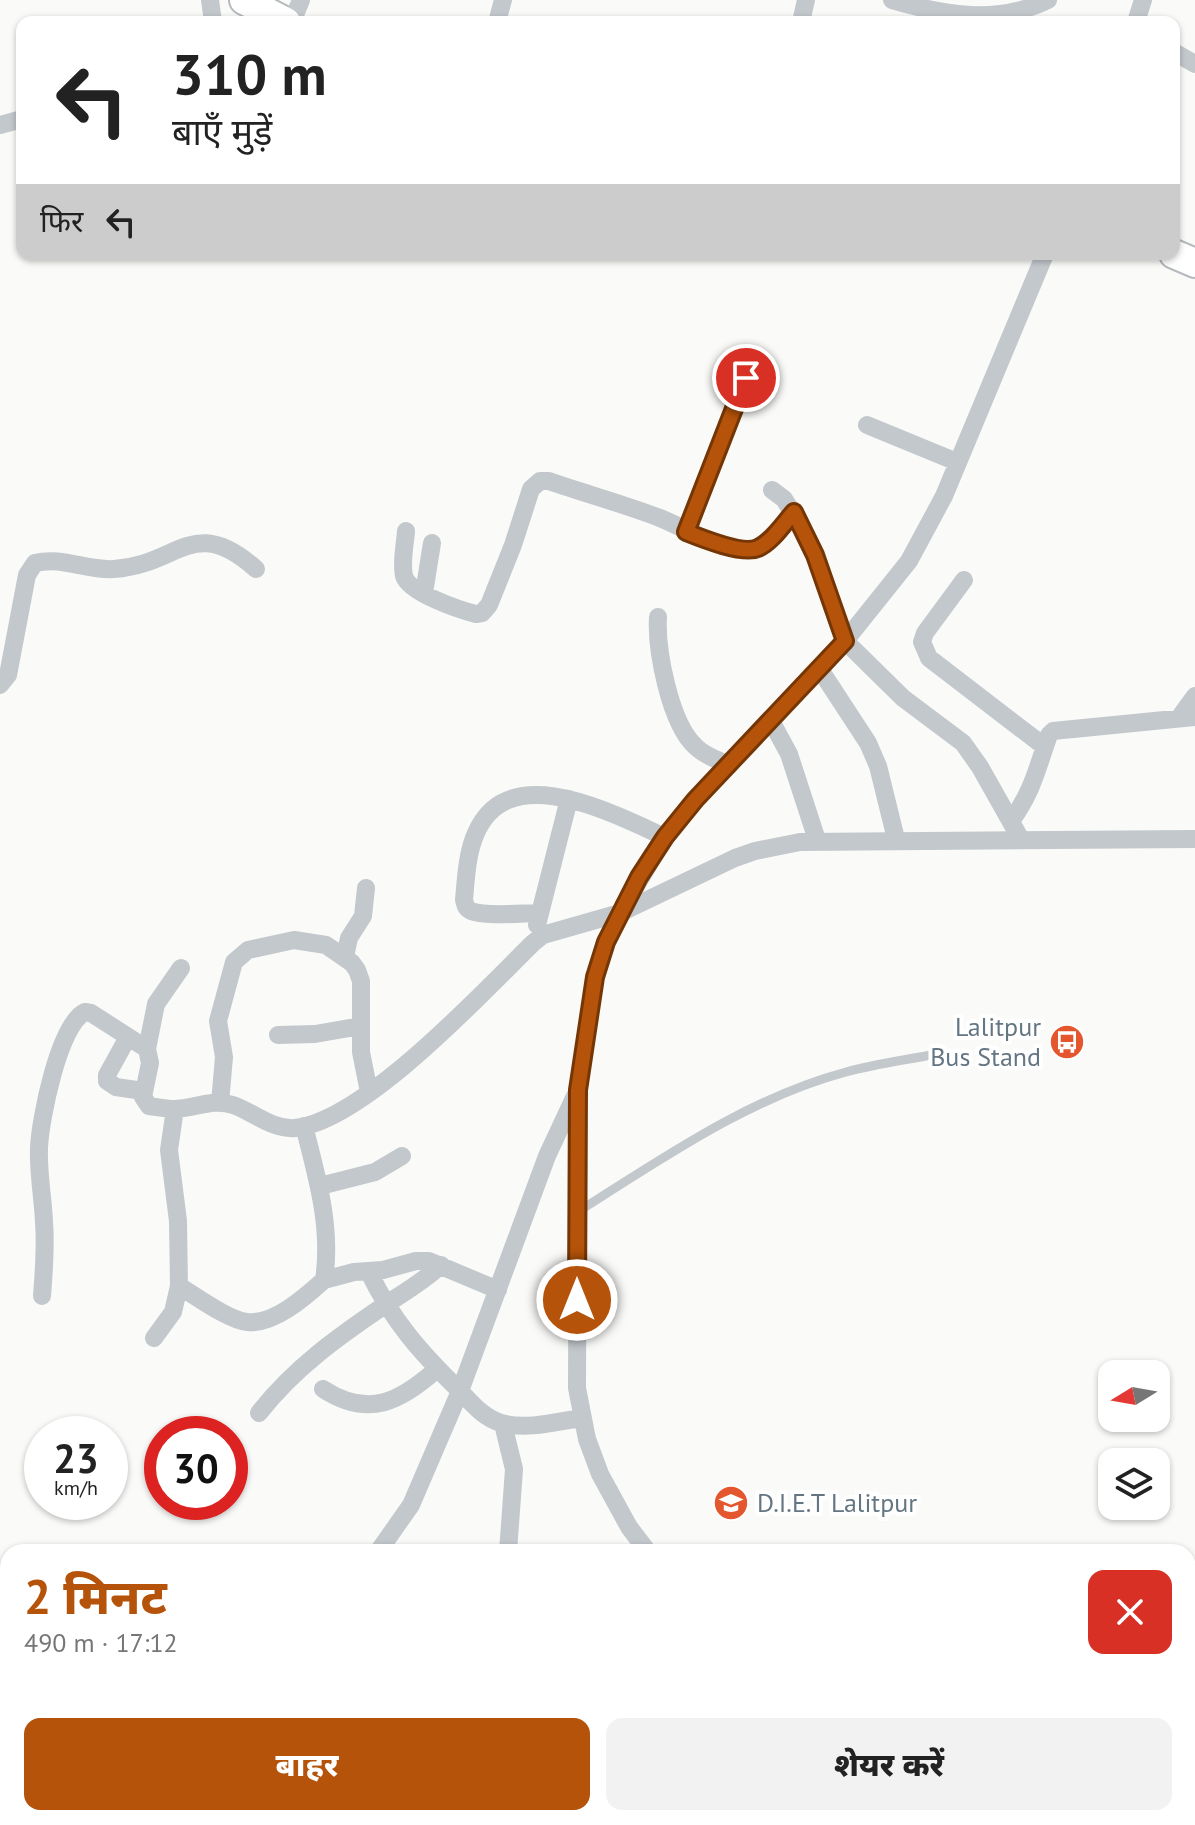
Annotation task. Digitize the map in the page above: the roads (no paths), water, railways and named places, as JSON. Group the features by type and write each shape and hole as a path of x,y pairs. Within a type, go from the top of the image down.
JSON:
{"main road":[{"path":"244,0 275,16"}],"street":[{"path":"892,0 974,16"},
{"path":"989,16 1010,14 1048,0"},
{"path":"642,1544 600,1474 581,1418 577,1388 578,1090 595,977 606,942 620,913 665,837 695,800 845,641 909,561 944,496 1042,260"},
{"path":"686,532 746,378"},
{"path":"867,425 957,462"},
{"path":"406,531 403,564 406,580 424,593 470,612 482,613 487,610 509,558 531,489 540,481 549,481 660,518 686,532 719,543 755,549 765,544 794,512"},
{"path":"772,490 794,512 815,555 845,641 903,698 963,743 1020,838"},
{"path":"0,685 8,675 27,575 35,563 50,559 116,569 133,567 193,545 213,543 228,547 256,569"},
{"path":"424,593 432,543"},
{"path":"964,580 925,633 922,642 924,650 939,667 1045,747"},
{"path":"658,617 660,662 679,723 698,749 729,765"},
{"path":"819,668 873,754 896,839"},
{"path":"1011,821 1035,781 1049,735 1061,729 1187,718 1195,696"},
{"path":"770,719 789,754 817,840"},
{"path":"540,913 472,912 466,906 469,857 480,825 500,805 521,796 549,794 665,837"},
{"path":"533,943 569,799"},
{"path":"181,968 156,1004 147,1049 150,1063 143,1091 149,1106 175,1109 202,1102 220,1103 233,1105 281,1127 304,1126 332,1116 369,1092 453,1022 533,943 555,931 620,913 755,851 817,840 1195,839"},
{"path":"345,957 349,938 363,916 366,888"},
{"path":"220,1103 224,1057 218,1021 220,1004 234,962 248,950 294,940 326,945 345,957 357,970 361,981 362,1068 369,1092"},
{"path":"42,1296 46,1246 39,1143 61,1049 73,1023 85,1012 147,1049"},
{"path":"278,1035 315,1034 361,1026"},
{"path":"128,1037 107,1075 107,1081 116,1087 143,1091"},
{"path":"384,1544 411,1505 460,1391 547,1156 578,1090"},
{"path":"154,1338 173,1312 179,1286 178,1221 169,1150 175,1109"},
{"path":"304,1126 320,1186 328,1246 324,1280"},
{"path":"320,1186 375,1172 402,1156"},
{"path":"179,1286 244,1322 260,1321 284,1310 324,1280 416,1261 441,1265 498,1290"},
{"path":"259,1413 307,1362 425,1280 441,1265"},
{"path":"369,1272 385,1305 410,1339 478,1411 503,1424 524,1426 581,1418"},
{"path":"323,1389 349,1402 390,1402 415,1388 437,1369"},
{"path":"503,1424 514,1469 509,1544"}],"lane":[{"path":"576,1212 693,1139 754,1108 845,1072 936,1054"}],"place":[{"name":"Lalitpur Bus Stand","path":"1067,1042"},
{"name":"D.I.E.T Lalitpur","path":"731,1503"}]}
